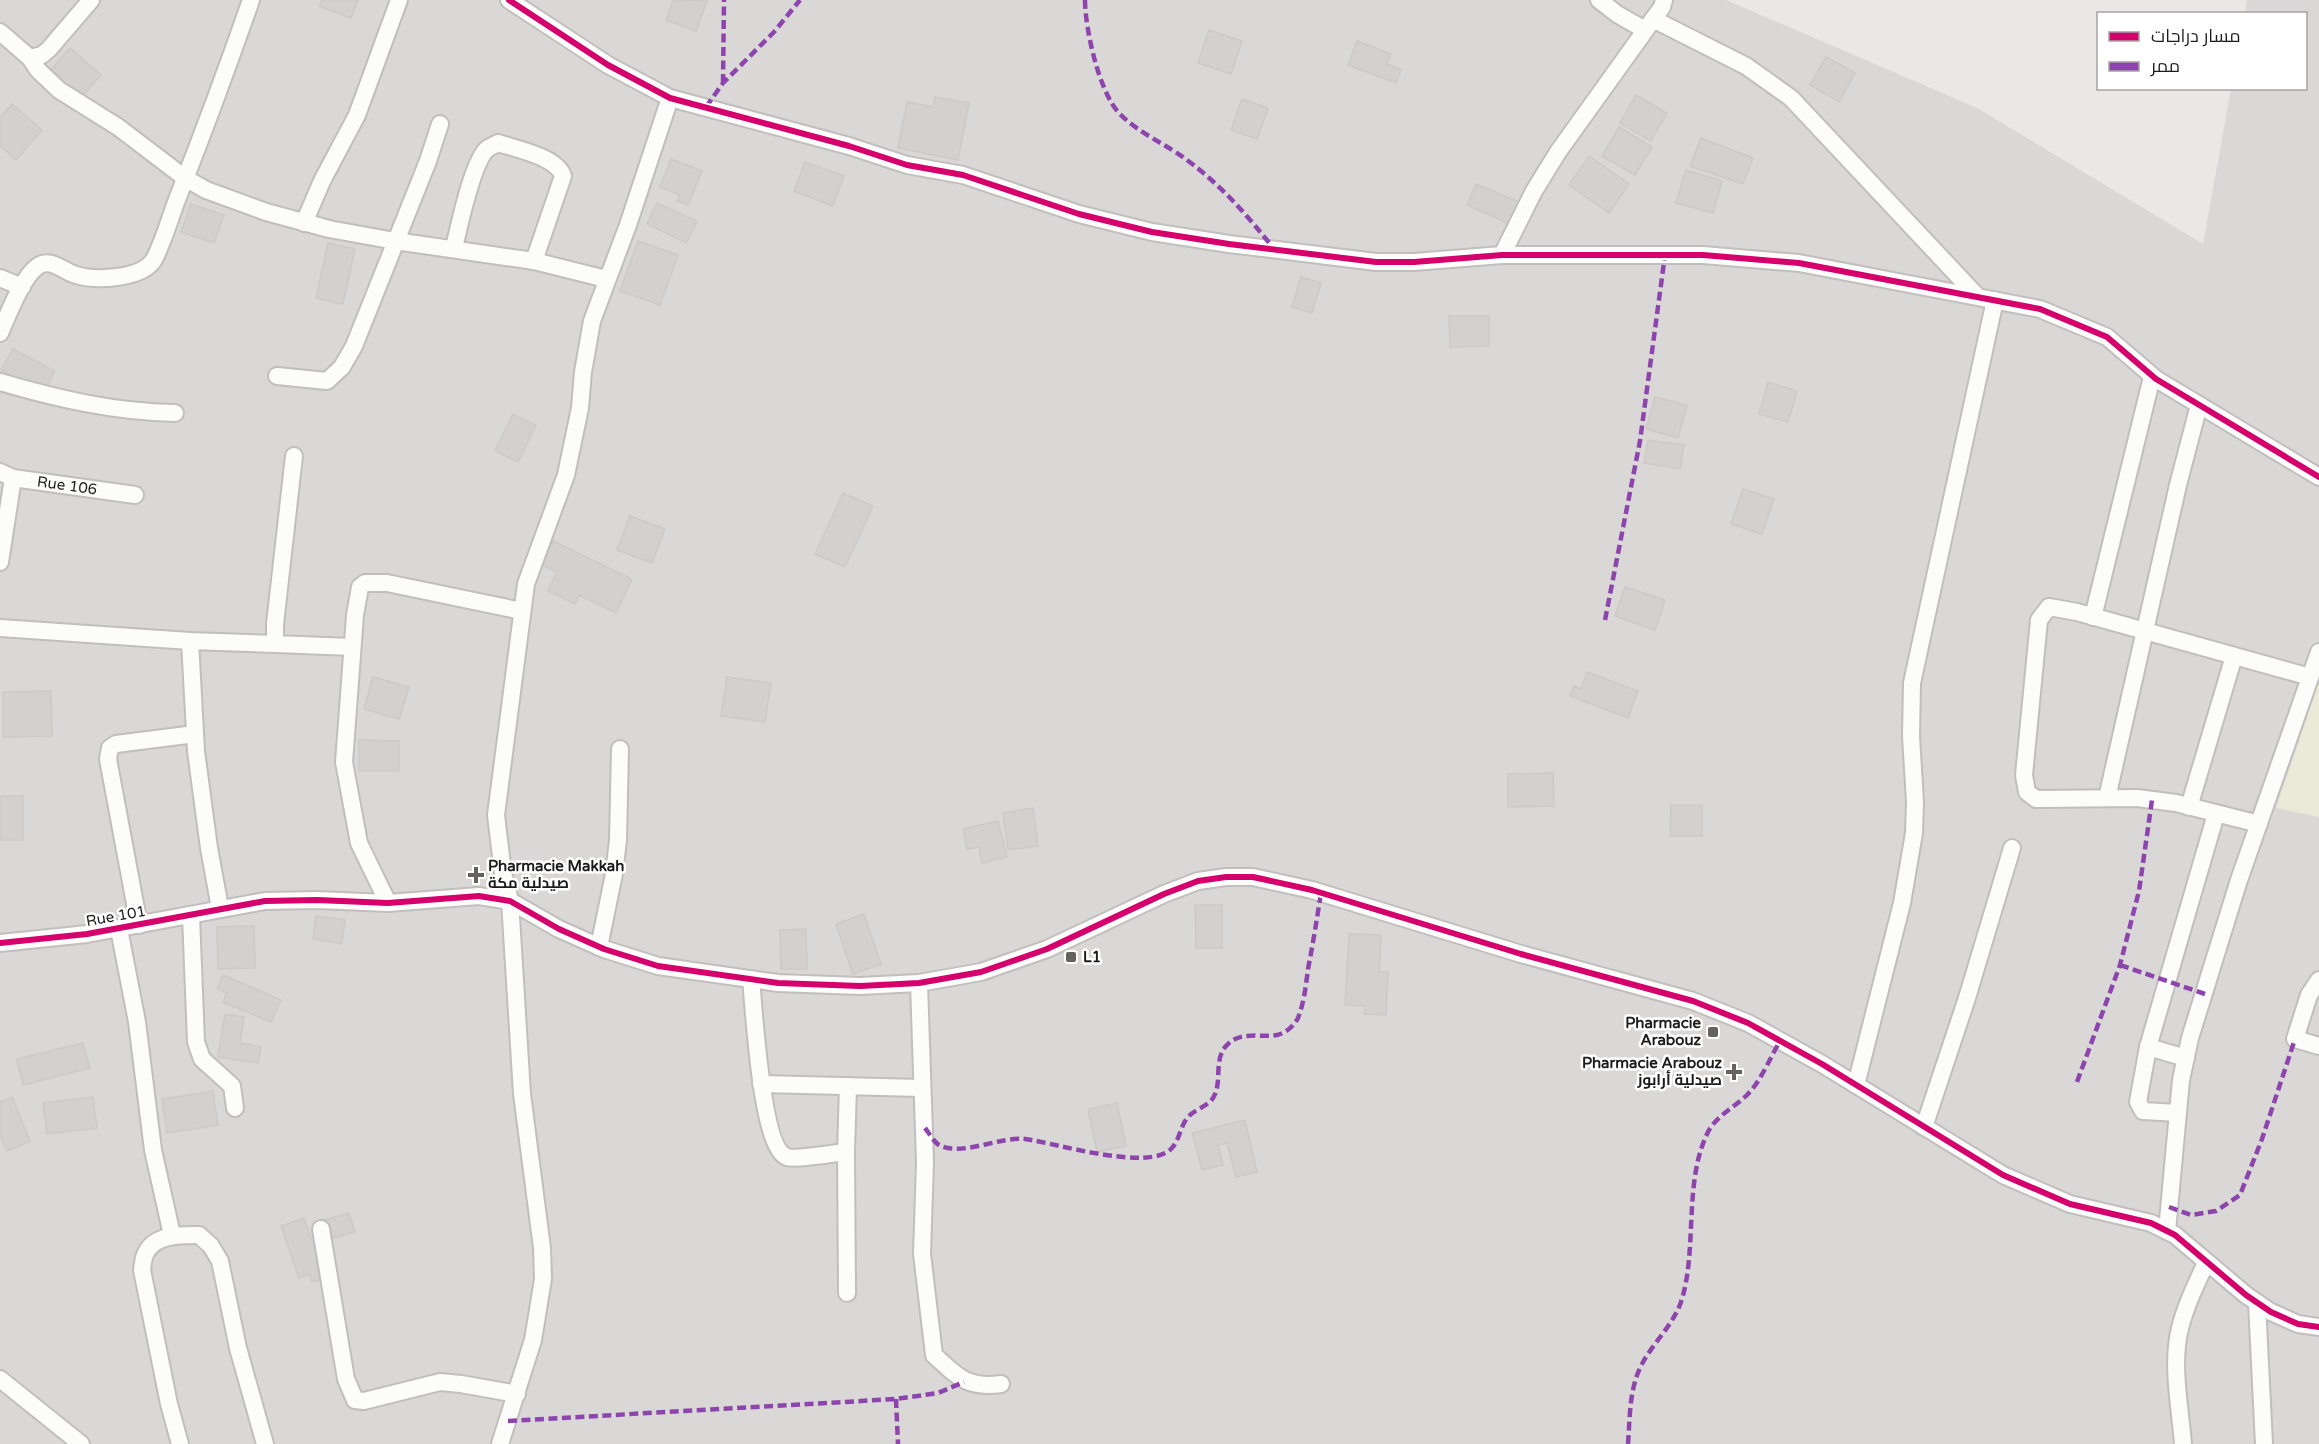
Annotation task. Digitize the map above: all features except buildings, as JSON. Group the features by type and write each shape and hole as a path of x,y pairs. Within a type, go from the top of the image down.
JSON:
{"street":[{"path":"30,58 42,55 49,49 91,0"},
{"path":"0,333 22,287 37,267 45,263 52,263 75,275 87,277 126,276 142,270 153,261 251,0"},
{"path":"304,223 328,169 357,115 399,0"},
{"path":"509,0 608,65 669,98 849,146 907,165 963,175 1079,214 1152,232 1376,262 1414,262 1502,255 1703,255 1799,263 2040,309 2107,337 2152,377 2319,477"},
{"path":"1599,0 1617,14 1746,66 1791,98 1977,296"},
{"path":"1502,255 1534,191 1558,152 1649,25 1664,0"},
{"path":"0,32 30,58 38,70 60,90 118,127 185,178 206,190 304,223 395,241 534,261 606,279"},
{"path":"500,1444 533,1340 543,1279 542,1248 522,1094 510,901 503,873 496,815 526,584 566,474 580,408 583,372 592,321 628,225 669,98"},
{"path":"277,376 327,381 342,367 354,346 428,161 440,124"},
{"path":"454,248 462,211 479,162 487,149 498,143 554,162 561,169 563,176 534,261"},
{"path":"0,278 22,287"},
{"path":"1856,1085 1902,903 1914,833 1912,683 1995,300"},
{"path":"2093,617 2152,377"},
{"path":"0,382 58,399 86,404 141,412 175,413"},
{"path":"2107,798 2178,485 2199,405"},
{"path":"275,644 275,624 294,456"},
{"path":"0,562 7,475"},
{"name":"Rue 106","path":"7,475 135,495"},
{"path":"388,903 359,843 344,762 352,647 360,587 365,583 387,583 522,611"},
{"path":"2259,824 2189,807 2137,798 2036,799 2027,792 2024,775 2040,620 2049,607 2146,631 2310,677"},
{"path":"0,628 190,641 352,647"},
{"path":"190,641 195,734 209,848 227,908"},
{"path":"2167,1231 2181,1080 2186,1058 2239,880 2319,652"},
{"path":"2189,807 2234,656"},
{"path":"139,925 108,759 110,748 116,744 195,734"},
{"path":"598,947 612,884 618,840 620,749"},
{"path":"2178,1113 2143,1111 2138,1102 2148,1047 2216,814"},
{"path":"1924,1127 1967,998 2012,848"},
{"path":"510,901 559,929 598,947 658,966 778,983 860,986 919,983 981,972 1047,949 1164,894 1198,881 1252,877 1312,890 1521,954 1693,1001 1748,1023 1856,1085 2003,1175 2070,1204 2151,1223 2175,1235 2206,1263 2271,1312 2298,1324 2319,1327"},
{"name":"Rue 101","path":"0,943 119,929 265,901 317,900 388,903 479,896 510,901"},
{"path":"191,916 196,1042 202,1059 232,1086 235,1108"},
{"path":"119,929 137,1022 153,1150 172,1235"},
{"path":"751,979 761,1084 773,1142 779,1152 788,1158 846,1152"},
{"path":"2319,980 2309,994 2295,1039 2319,1046"},
{"path":"919,983 925,1162 922,1254 934,1354 964,1382 986,1386 1000,1384"},
{"path":"2148,1047 2186,1058"},
{"path":"761,1084 921,1088"},
{"path":"847,1293 848,1086"},
{"path":"321,1229 346,1379 355,1400 364,1401 440,1382 517,1394"},
{"path":"180,1444 169,1404 142,1270 147,1251 152,1245 172,1235 199,1235 211,1246 220,1261 238,1348 265,1444"},
{"path":"2183,1444 2177,1366 2179,1330 2192,1292 2206,1263"},
{"path":"2257,1303 2264,1444"},
{"path":"0,1379 81,1444"}],"shaded area":[{"path":"0,0 1726,0 1977,108 2203,244 2231,90 2307,90 2307,12 2245,12 2247,0 2319,0 2319,1444 0,1444"},
{"path":"2319,682 2319,817 2276,808"}],"marked path":[{"path":"723,83 724,0"},
{"path":"706,107 723,83 774,32 800,0"},
{"path":"1085,0 1094,59 1105,90 1119,113 1135,127 1179,154 1212,181 1244,213 1274,249"},
{"path":"1605,620 1640,441 1665,255"},
{"path":"2077,1082 2120,965 2139,891 2152,800"},
{"path":"925,1128 937,1144 958,1149 1015,1139 1123,1157 1143,1158 1159,1155 1171,1149 1188,1117 1213,1098 1216,1092 1220,1058 1226,1046 1244,1036 1280,1034 1296,1021 1304,994 1321,893"},
{"path":"2120,965 2205,994"},
{"path":"2169,1207 2191,1215 2216,1211 2240,1195 2262,1139 2295,1039"},
{"path":"1628,1444 1631,1403 1638,1373 1677,1310 1686,1282 1693,1194 1700,1152 1712,1126 1752,1089 1780,1041"},
{"path":"508,1421 896,1399 938,1393 964,1382"},
{"path":"896,1399 898,1444"}],"cycle path":[{"path":"509,0 608,65 670,98 849,146 907,165 963,175 1079,214 1152,232 1376,262 1414,262 1502,255 1703,255 1799,263 2040,309 2107,337 2156,379 2319,477"},
{"path":"0,943 87,934 265,901 317,900 388,903 479,896 510,901 559,929 604,949 658,966 778,983 860,986 919,983 981,972 1047,949 1164,894 1198,881 1226,877 1253,877 1312,890 1521,954 1693,1001 1748,1023 1822,1064 2003,1175 2070,1204 2151,1223 2175,1235 2246,1295 2271,1312 2298,1324 2319,1327"}],"place":[{"name":"Pharmacie Makkah صيدلية مكة","path":"476,875"},
{"name":"L1","path":"1071,957"},
{"name":"Pharmacie Arabouz","path":"1713,1032"},
{"name":"Pharmacie Arabouz صيدلية أرابوز","path":"1734,1072"}]}
